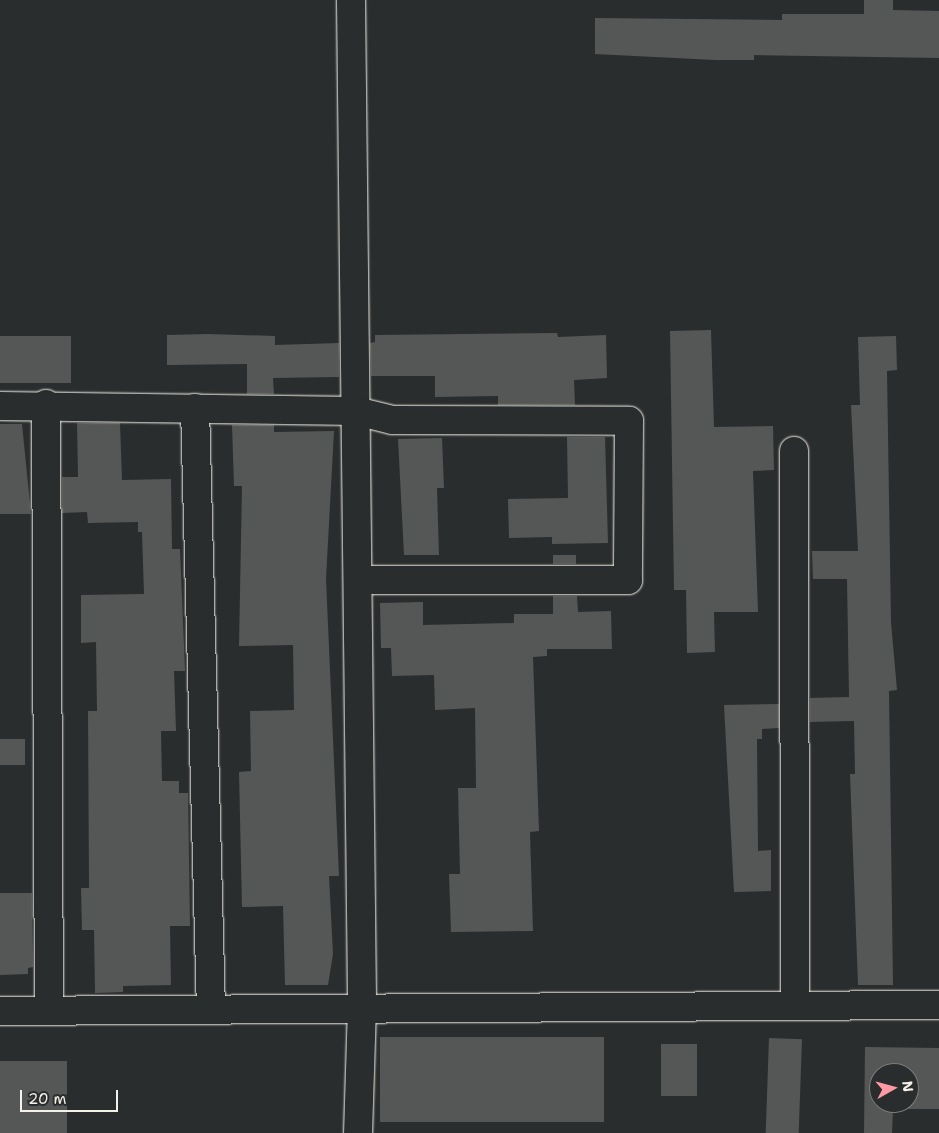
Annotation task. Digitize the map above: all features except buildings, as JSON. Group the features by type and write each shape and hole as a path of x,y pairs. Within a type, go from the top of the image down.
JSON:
{"street":[{"path":"351,0 362,1008 358,1133"},
{"path":"0,406 46,404 356,411 392,420 629,421 628,580 358,580"},
{"path":"46,404 49,1010"},
{"path":"195,408 211,1009"},
{"path":"794,452 795,1006"},
{"path":"0,1011 939,1005"}]}
